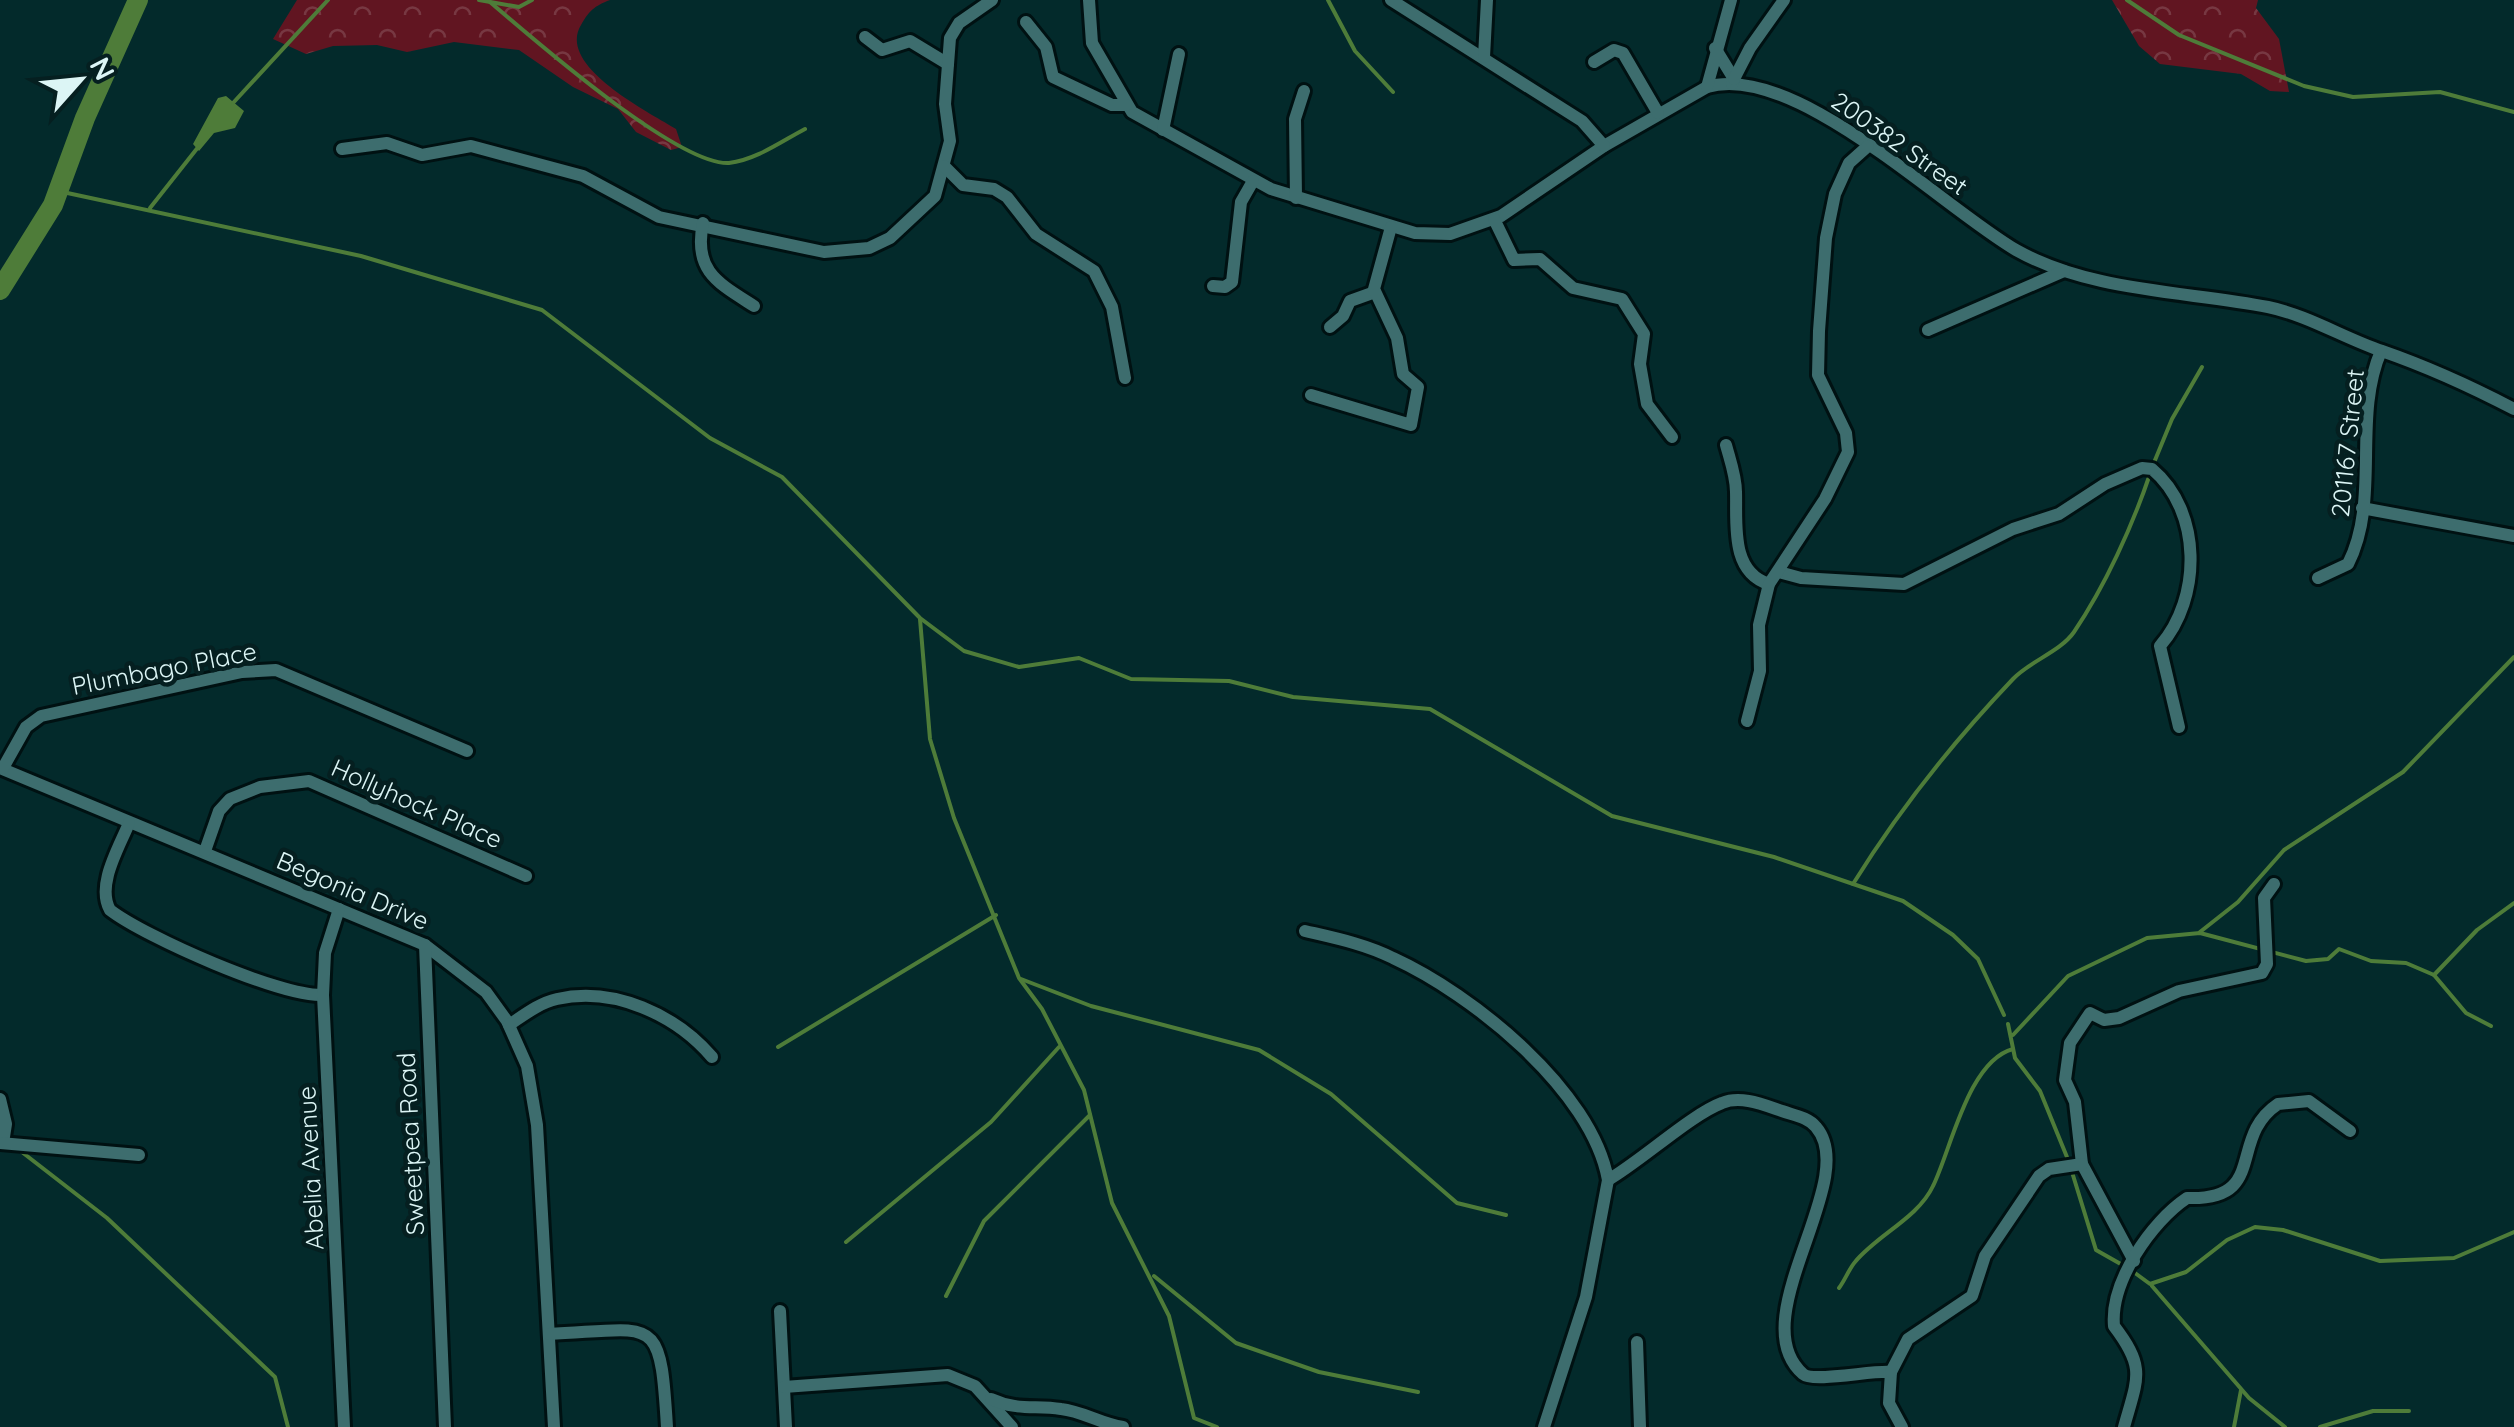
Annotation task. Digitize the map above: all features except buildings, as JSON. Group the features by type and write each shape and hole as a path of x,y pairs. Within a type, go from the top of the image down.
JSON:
{"street":[{"path":"342,149 387,143 422,155 471,146 568,171 660,217 816,251 869,248 890,238 928,204 950,141 946,104 954,29 992,0"},
{"name":"200382 Street","path":"1088,0 1092,43 1126,105 1162,130 1253,180 1390,228 1450,234 1494,219 1658,113 1707,88 1733,82 1825,115 2012,248 2064,271 2272,308 2465,383 2514,409"},
{"path":"1391,0 1582,121 1604,146"},
{"path":"1484,57 1487,0"},
{"path":"1707,88 1731,0"},
{"path":"1733,82 1750,48 1784,0"},
{"path":"1026,22 1046,47 1052,77 1112,105 1126,105"},
{"path":"865,38 878,49 910,41 948,64"},
{"path":"1715,48 1733,82"},
{"path":"1594,62 1614,50 1622,54 1658,113"},
{"path":"1162,130 1179,54"},
{"path":"1296,198 1295,119 1304,92"},
{"path":"1747,721 1760,671 1759,625 1769,584 1825,499 1848,452 1846,434 1818,375 1819,332 1835,194 1849,163 1868,146"},
{"path":"944,166 964,185 994,189 1007,197 1040,237 1094,271 1112,307 1126,378"},
{"path":"1213,286 1226,287 1232,282 1241,202 1253,180"},
{"path":"1494,219 1514,260 1540,259 1573,288 1622,299 1644,334 1640,364 1648,404 1672,437"},
{"path":"703,224 698,245 716,284 754,306"},
{"path":"1311,395 1411,424 1418,387 1403,374 1397,338 1375,292 1376,268 1390,228"},
{"path":"1928,330 2064,271"},
{"path":"1330,327 1343,316 1350,301 1375,292"},
{"name":"201167 Street","path":"2318,578 2348,564 2360,536 2370,387 2382,351"},
{"path":"1726,444 1736,494 1732,520 1738,544 1753,576 1769,584"},
{"path":"1779,572 1800,578 1904,584 2013,529 2059,514 2105,484 2142,468 2152,469 2177,496 2188,525 2184,599 2173,631 2160,646 2179,727"},
{"path":"2362,508 2514,536"},
{"name":"Plumbago Place","path":"1,768 26,727 41,716 261,669 300,677 467,750"},
{"name":"Begonia Drive","path":"1,768 425,945 486,992 509,1025 527,1066 537,1125 554,1427"},
{"name":"Hollyhock Place","path":"205,851 219,811 230,799 260,788 310,781 526,876"},
{"path":"129,824 106,882 104,894 110,910 158,936 270,984 302,994 324,995"},
{"path":"2134,1261 2082,1164 2075,1102 2065,1080 2065,1059 2090,1013 2104,1020 2119,1018 2179,991 2256,977 2267,964 2264,898 2274,884"},
{"name":"Abelia Avenue","path":"339,909 325,953 324,995 344,1427"},
{"path":"1304,931 1350,941 1399,960 1512,1037 1562,1090 1592,1141 1608,1180 1578,1325 1544,1427"},
{"name":"Sweetpea Road","path":"425,945 445,1427"},
{"path":"509,1025 557,998 624,1001 682,1028 712,1057"},
{"path":"0,1099 6,1124 2,1143 138,1156"},
{"path":"1608,1180 1724,1102 1762,1104 1813,1122 1824,1138 1825,1161 1807,1248 1788,1292 1784,1337 1790,1356 1806,1378 1815,1380 1846,1372 1891,1372"},
{"path":"2124,1427 2136,1386 2136,1364 2130,1344 2116,1331 2113,1318 2134,1261 2158,1225 2182,1201 2221,1198 2232,1189 2254,1134 2272,1107 2309,1102 2350,1130"},
{"path":"1902,1427 1889,1403 1891,1372 1913,1334 1972,1296 1985,1256 2038,1176 2050,1169 2082,1164"},
{"path":"780,1311 786,1427"},
{"path":"550,1334 632,1330 650,1337 663,1356 667,1427"},
{"path":"1637,1342 1640,1427"},
{"path":"784,1387 948,1375 962,1378 1012,1427"},
{"path":"984,1396 1018,1410 1063,1409 1099,1424 1123,1427"}],"green space":[{"path":"297,0 610,0 592,10 581,25 577,41 582,56 609,86 676,129 682,147 671,150 636,132 618,109 573,87 519,50 454,42 407,52 377,45 333,46 306,54 273,39"},
{"path":"2112,0 2258,0 2256,8 2279,39 2289,92 2270,91 2241,74 2160,64 2139,46"}],"shaded area":[{"path":"226,96 244,111 235,128 214,133 199,151 193,144 218,98"}],"waterway":[{"path":"0,290 53,205 85,118 138,0"},
{"path":"233,103 328,0"},
{"path":"479,0 519,7 532,0"},
{"path":"1328,0 1355,51 1393,92"},
{"path":"2127,0 2179,35 2304,86 2353,97 2440,92 2514,112"},
{"path":"490,2 606,97 676,144 706,158 739,161 805,129"},
{"path":"150,208 199,146"},
{"path":"58,191 361,256 542,310 710,438 782,477 920,618 964,651 1019,667 1079,658 1131,679 1229,681 1293,697 1430,709 1612,816 1774,857 1903,901 1953,935 1978,959 2004,1015"},
{"path":"2153,465 2172,419 2202,367"},
{"path":"1853,884 1908,803 1969,727 2020,673 2074,632 2117,556 2150,474"},
{"path":"920,619 930,739 954,818 1019,978 1042,1009 1084,1090 1112,1203 1169,1316 1194,1418 1217,1427"},
{"path":"2200,932 2238,902 2284,850 2403,772 2514,657"},
{"path":"2434,975 2477,930 2514,903"},
{"path":"778,1047 996,915"},
{"path":"2013,1035 2068,976 2147,938 2200,933 2306,961 2328,959 2339,949 2371,961 2406,963 2434,975 2466,1013 2491,1026"},
{"path":"1021,979 1091,1006 1259,1050 1331,1094 1457,1203 1506,1215"},
{"path":"2008,1024 2015,1058 2040,1091 2069,1162"},
{"path":"846,1242 991,1122 1059,1047"},
{"path":"1839,1288 1864,1252 1918,1208 1933,1186 1973,1088 1997,1057 2013,1049"},
{"path":"946,1296 984,1221 1090,1115"},
{"path":"18,1149 107,1218 275,1377 288,1427"},
{"path":"2072,1172 2096,1250 2126,1267"},
{"path":"2135,1273 2150,1284 2186,1272 2227,1240 2255,1227 2283,1230 2380,1261 2454,1258 2514,1232"},
{"path":"1154,1276 1236,1343 1319,1372 1418,1392"},
{"path":"2152,1286 2249,1398 2285,1427"},
{"path":"2234,1427 2241,1390"},
{"path":"2320,1427 2373,1411 2409,1411"}]}
